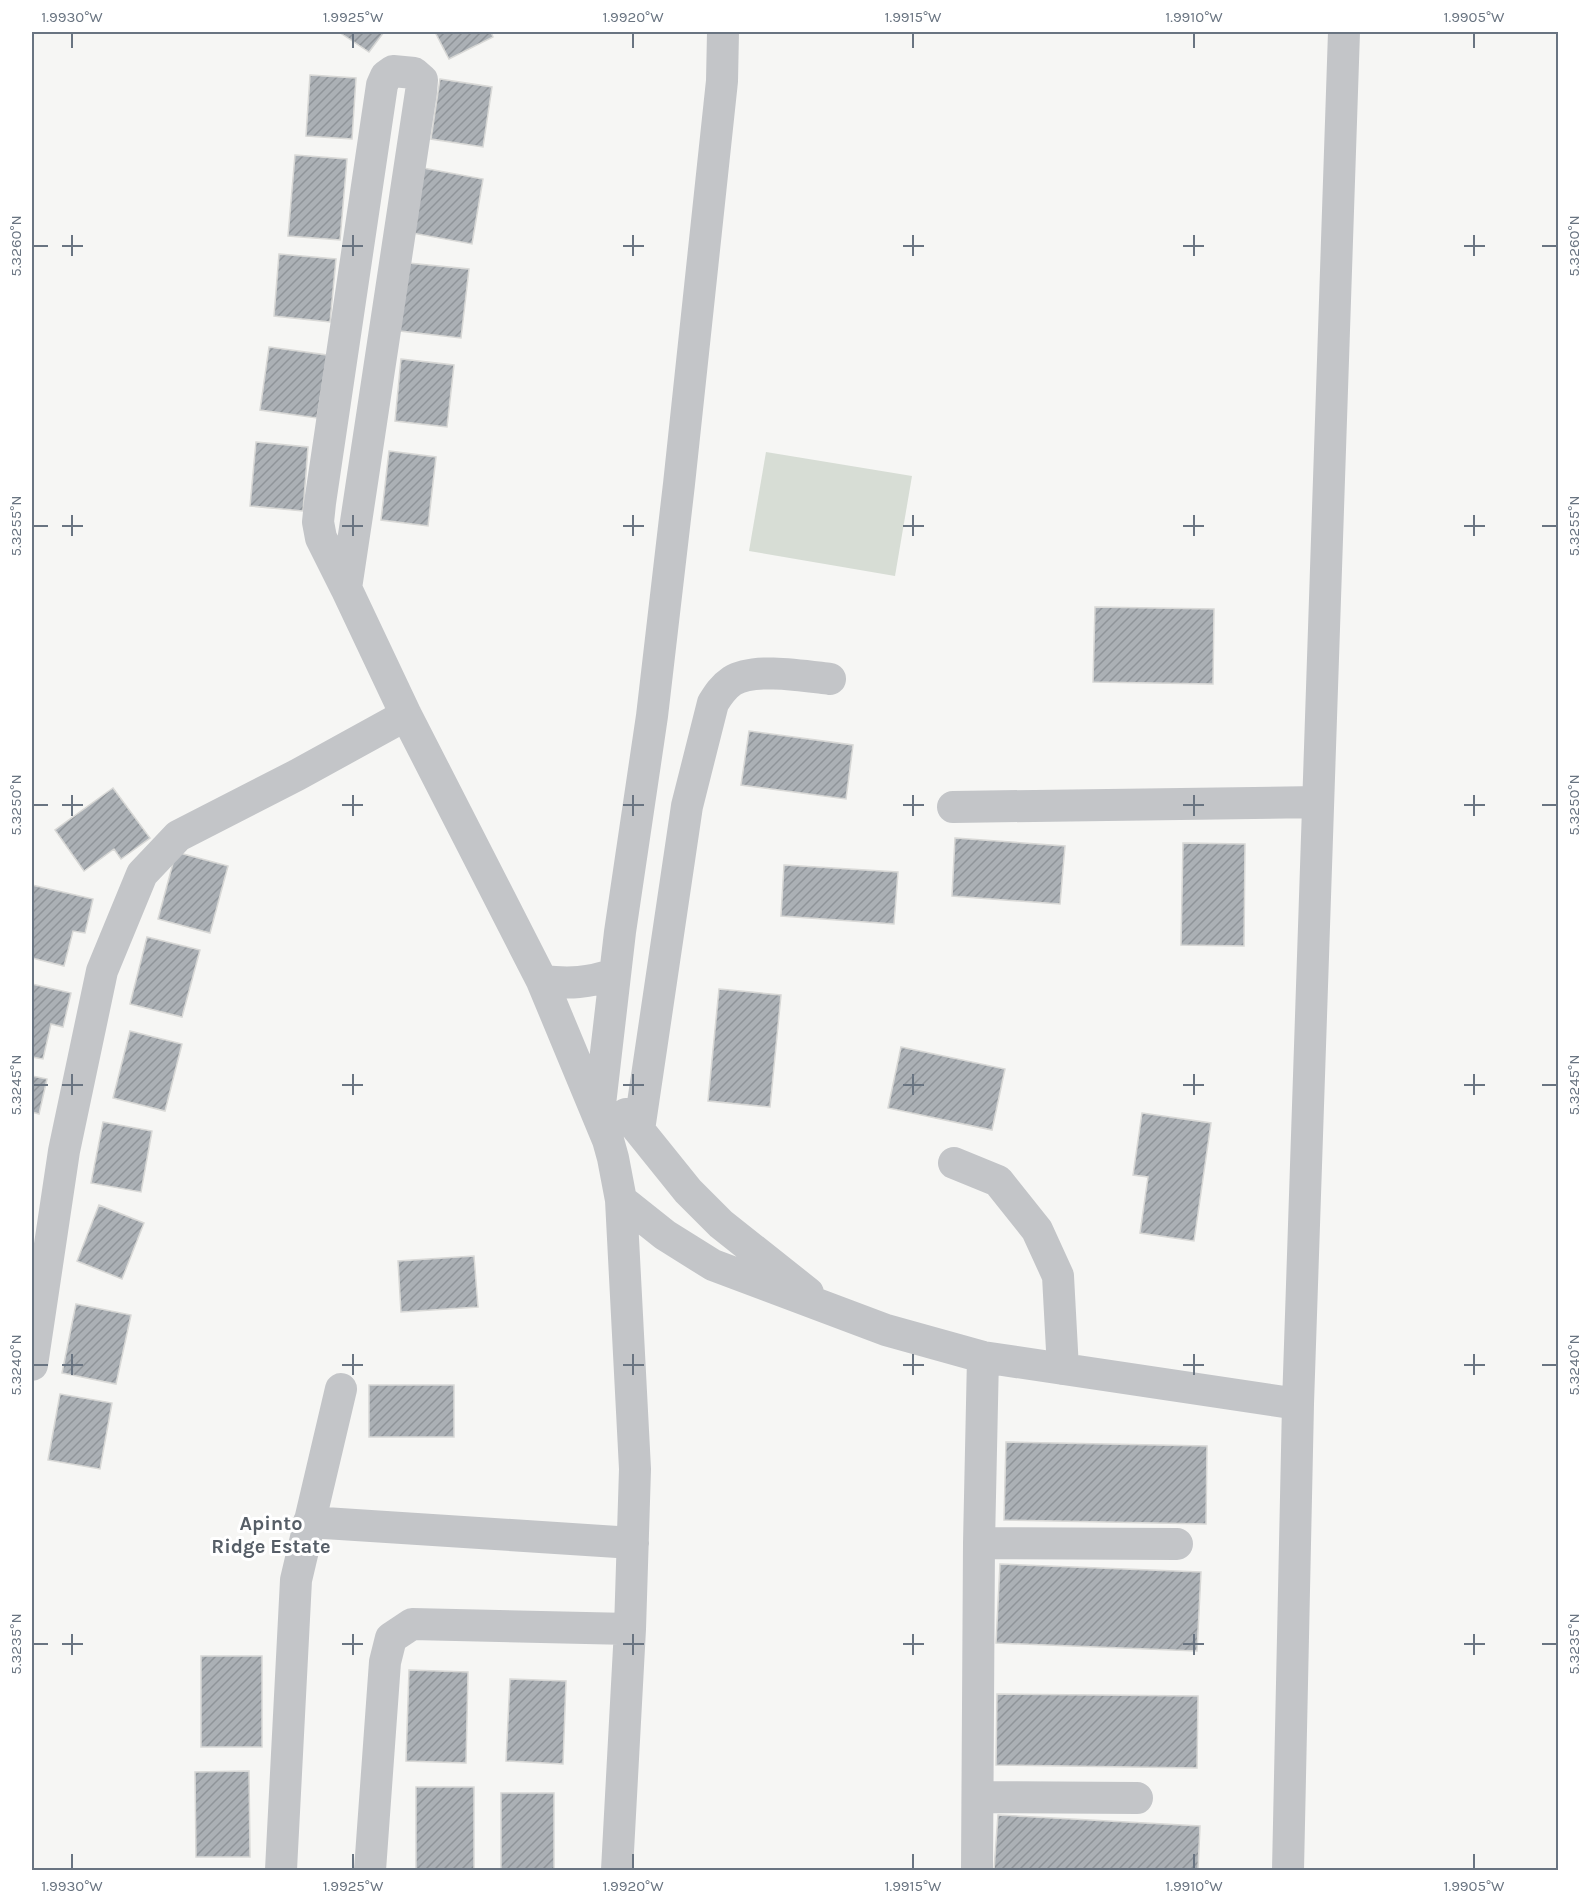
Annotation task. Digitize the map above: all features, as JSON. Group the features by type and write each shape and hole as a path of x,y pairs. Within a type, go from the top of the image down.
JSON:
{"street":[{"path":"599,1117 615,974 651,716 679,484 722,81 723,32"},
{"path":"1288,1870 1298,1404 1344,32"},
{"path":"346,588 421,93 422,80 414,73 393,71 386,76 382,85 318,522 321,538 406,715 542,981 599,1117 613,1158 621,1200 635,1469 630,1629 617,1870"},
{"path":"369,170 408,174"},
{"path":"344,345 383,349"},
{"path":"639,1130 687,806 713,703 721,691 733,681 751,675 830,679"},
{"path":"32,1365 64,1151 102,971 142,873 178,836 297,775 406,715"},
{"path":"953,807 1318,802"},
{"path":"542,981 576,984 615,974"},
{"path":"602,1084 688,1191 721,1224 783,1272 824,1308"},
{"path":"954,1163 998,1181 1037,1230 1058,1276 1063,1369"},
{"path":"621,1200 665,1235 713,1265 886,1330 983,1357 1298,1404"},
{"path":"976,1870 983,1357"},
{"path":"281,1870 296,1580 341,1389"},
{"path":"309,1522 633,1543"},
{"path":"979,1543 1177,1544"},
{"path":"370,1870 385,1662 391,1638 412,1624 630,1629"},
{"path":"978,1797 1137,1798"}],"shaded area":[{"path":"766,452 912,476 895,576 749,551"}],"building":[{"path":"339,32 384,32 369,52"},
{"path":"435,32 491,32 493,37 449,59"},
{"path":"310,75 356,78 352,139 306,136"},
{"path":"440,79 492,87 483,147 431,139"},
{"path":"295,155 347,159 340,240 288,236"},
{"path":"423,168 483,179 472,244 412,233"},
{"path":"279,254 336,259 330,322 274,316"},
{"path":"408,263 469,269 461,338 400,331"},
{"path":"269,347 327,355 317,418 260,410"},
{"path":"401,359 454,365 447,427 395,421"},
{"path":"256,442 308,447 303,511 250,506"},
{"path":"389,451 436,457 428,526 381,520"},
{"path":"1095,607 1214,609 1213,684 1093,682"},
{"path":"749,731 853,745 846,799 741,785"},
{"path":"113,788 150,838 121,859 114,849 84,871 55,830"},
{"path":"955,838 1065,846 1060,904 952,896"},
{"path":"1183,843 1245,844 1244,946 1181,945"},
{"path":"176,852 228,866 210,933 158,919"},
{"path":"784,865 898,872 894,924 781,916"},
{"path":"32,885 93,899 85,933 73,931 64,966 32,958"},
{"path":"147,937 200,950 182,1017 130,1004"},
{"path":"32,984 71,993 63,1027 51,1024 43,1059 32,1057"},
{"path":"719,989 781,995 770,1107 708,1101"},
{"path":"130,1031 182,1044 165,1111 113,1098"},
{"path":"901,1047 1005,1069 992,1130 888,1108"},
{"path":"32,1076 47,1079 39,1114 32,1112"},
{"path":"1142,1113 1211,1123 1194,1241 1140,1233 1148,1177 1133,1175"},
{"path":"103,1122 152,1131 141,1192 91,1183"},
{"path":"99,1205 144,1223 122,1279 77,1261"},
{"path":"474,1256 478,1307 401,1312 398,1261"},
{"path":"76,1304 131,1315 116,1384 62,1373"},
{"path":"369,1385 454,1385 454,1437 369,1437"},
{"path":"60,1394 112,1403 100,1469 48,1460"},
{"path":"1006,1442 1207,1446 1206,1524 1004,1520"},
{"path":"1000,1564 1201,1572 1197,1651 996,1643"},
{"path":"201,1656 262,1656 262,1747 201,1747"},
{"path":"409,1670 468,1672 466,1763 406,1761"},
{"path":"510,1679 566,1681 563,1764 506,1761"},
{"path":"997,1694 1198,1696 1197,1768 996,1765"},
{"path":"249,1771 250,1857 196,1857 195,1772"},
{"path":"416,1787 474,1787 474,1869 416,1869"},
{"path":"501,1793 554,1793 554,1870 501,1870"},
{"path":"998,1815 1200,1826 1198,1870 994,1870"}],"district":[{"name":"Apinto Ridge Estate","path":"271,1534"}]}
